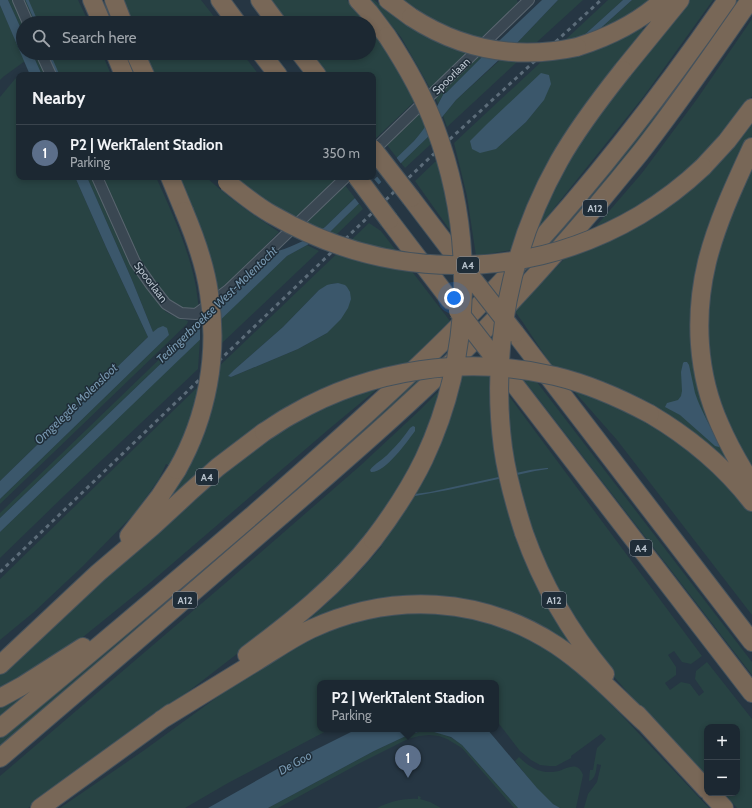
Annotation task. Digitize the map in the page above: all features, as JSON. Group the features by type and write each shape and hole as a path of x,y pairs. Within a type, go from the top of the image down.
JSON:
{"highway":[{"path":"92,0 99,16"},
{"path":"114,0 120,16"},
{"path":"220,0 232,16"},
{"path":"260,0 273,16"},
{"name":"A12","path":"358,0 372,16"},
{"path":"388,0 411,17 434,31 450,38 488,49 508,52 536,53 571,48 606,37 631,24 663,0"},
{"name":"A12","path":"680,0 606,92 568,146 541,197 528,227 519,254 507,300 501,341 500,404 502,438 515,503 524,533 549,591 575,634 595,662 645,722 704,787"},
{"name":"A12","path":"0,728 143,609 290,482 392,391 444,342 535,246 623,142 676,72 726,0"},
{"name":"A12","path":"0,758 210,579 369,439 477,337 541,269 640,153 681,99 750,0"},
{"name":"A12","path":"40,808 162,720 261,645 314,602 341,576 373,540 392,514 416,475 424,457 441,417 452,377 458,346 462,318 463,287 461,230 446,157 435,125 406,66 376,21"},
{"path":"118,60 123,72"},
{"path":"138,60 144,72"},
{"path":"266,60 276,72"},
{"path":"305,60 315,72"},
{"name":"A4","path":"224,180 255,203 284,221 322,239 346,248 377,256 439,265 469,265 508,262 535,257 590,240 642,214 669,196 703,167 728,141 752,108"},
{"path":"752,147 729,198 713,240 703,280 699,317 700,354 708,393 727,441 752,484"},
{"name":"A4","path":"376,154 752,642"},
{"name":"A4","path":"98,573 160,496 177,470 190,444 208,387 212,347 212,320 208,285 200,252 171,180"},
{"name":"A4","path":"359,180 752,693"},
{"name":"A4","path":"0,665 98,573 218,467 264,432 293,413 329,396 354,386 404,373 455,367 508,368 555,376 605,392 650,414 676,431 704,452 731,477 752,502"},
{"name":"A12","path":"162,720 288,641 310,630 333,620 362,611 395,605 420,604 475,610 507,620 535,633 556,645 576,660 645,722"},
{"name":"A12","path":"0,698 143,609"},
{"path":"713,796 724,808"}],"street":[{"path":"18,0 25,16"},
{"name":"Spoorlaan","path":"376,147 529,0"},
{"path":"44,60 50,72"},
{"name":"Spoorlaan","path":"98,180 135,262 151,285 166,304 181,314 196,314 228,290 343,180"}],"green space":[{"path":"8,0 14,0 20,16 16,16 16,18"},
{"path":"21,0 78,0 86,16 29,16"},
{"path":"122,0 201,0 214,16 128,16"},
{"path":"270,0 347,0 361,16 282,16"},
{"path":"370,0 374,0 418,32 442,44 468,54 431,90 401,37"},
{"path":"403,0 517,0 518,4 481,38 465,34 445,26 423,14"},
{"path":"558,0 583,0 537,42 517,43"},
{"path":"608,0 623,0 581,38 564,41"},
{"path":"632,0 654,0 638,14 593,35"},
{"path":"689,0 713,0 644,96 531,237 570,154 612,94"},
{"path":"732,0 742,0 664,111 558,241 541,245"},
{"path":"0,5 16,41 16,60 25,61 0,80"},
{"path":"752,19 752,96 740,114 696,162 708,175 732,150 752,124 752,136 717,216 695,339 751,489 688,445 752,510 752,615 617,440 551,365 514,310 591,232 642,173 697,99"},
{"path":"642,28 644,30 585,107 549,161 521,219 511,250 476,256 467,196 454,143 541,62 569,58 617,41","holes":["544,100 526,122 496,149"]},
{"path":"376,35 388,51 415,101 376,138 376,72 323,72 313,60 376,60"},
{"path":"477,56 481,58 446,93 444,93 438,104 435,97"},
{"path":"35,60 41,60 46,72 41,72"},
{"path":"48,60 105,60 110,72 54,72"},
{"path":"146,60 247,60 257,72 152,72"},
{"path":"500,60 517,62 447,127 443,116 456,100"},
{"path":"16,78 16,180 76,180 148,337 0,481 0,97"},
{"path":"420,113 426,127 397,158 387,145"},
{"path":"429,136 432,143 405,168 401,163"},
{"path":"437,160 445,186 452,233 415,181"},
{"path":"752,166 752,470 726,422 712,380 707,341 709,289 719,246"},
{"path":"88,180 94,180 139,276 166,312 188,321 187,324 0,504 0,499 169,335 153,332"},
{"path":"101,180 157,180 189,259 196,287 199,309 183,309 170,301 159,290 134,254"},
{"path":"179,180 209,180 241,206 279,232 219,293 215,275"},
{"path":"240,180 337,180 295,218 261,197"},
{"path":"344,184 355,198 325,227 322,229 303,221"},
{"path":"359,203 363,209 336,235 329,233"},
{"path":"369,223 381,231 450,321 405,366 329,429 151,582 83,637 30,673 0,690 0,673 161,508 185,471 166,464 159,479 135,513 83,566 34,612 0,640 0,579","holes":["338,283 327,333 298,349 231,377 229,376 283,327 319,290 331,284"]},
{"path":"307,245 319,251 222,343 222,318 287,256"},
{"path":"200,320 200,326 0,518 0,513"},
{"path":"200,339 198,369 0,558 0,532"},
{"path":"474,356 506,392 702,656 691,664 682,662 674,651 668,655 676,667 676,675 665,683 670,690 681,682 690,684 699,696 704,692 695,679 696,671 707,662 752,719 752,808 737,808 727,796 740,796 740,724 704,724 704,773 642,709 597,657 594,671 570,652 431,601 288,637 337,594 382,546 367,535 323,583 268,630 189,691 28,808 0,808 0,776 361,465 420,410"},
{"path":"429,375 340,455 0,749 0,734 415,376"},
{"path":"520,375 533,377 752,662 752,675"},
{"path":"444,613 491,623 531,640 573,668 593,686 709,808 584,808 588,794 597,782 601,765 597,764 594,776 589,781 590,770 593,770 597,748 606,739 601,734 571,756 571,758 556,766 540,765 520,751 499,724 499,680 317,680 317,732 324,732 228,783 185,808 60,808 143,751 227,690 302,641 345,624 384,614"},
{"path":"51,675 0,716 0,699"},
{"path":"419,732 433,732 443,734 453,739 462,745 518,808 514,808 462,748 447,739 429,735 408,739 360,763 278,808 268,808 374,751 406,736"},
{"path":"519,757 525,763 542,771 557,771 569,767 578,768 583,775 576,808 561,808 555,806 549,801 536,788 515,761"},
{"path":"418,796 421,797 420,799 441,808 377,808 396,801 418,799"}],"water":[{"path":"0,0 8,0 16,18 16,42 0,5"},
{"path":"542,0 558,0 517,43 456,100 429,136 329,233 287,256 0,532 0,518 278,251 303,241 325,227 374,180 376,180 376,178 419,136 444,93 446,93"},
{"path":"623,0 632,0 593,35 581,38"},
{"path":"24,60 35,60 41,72 29,72"},
{"path":"541,73 549,75 551,84 544,100 526,122 496,149 480,153 472,149 470,141"},
{"path":"76,180 88,180 153,332 163,326 167,328 169,335 0,499 0,481 148,337"},
{"path":"338,283 347,287 350,292 351,299 348,308 341,319 327,333 298,349 231,377 228,376 283,327 319,290 327,285"},
{"path":"684,362 687,362 689,365 697,400 719,444 719,447 715,446 680,415 665,407 667,403 678,400 681,396 681,372"},
{"path":"413,426 415,427 415,431 395,456 383,468 371,472 370,470 387,455"},
{"path":"548,468 415,496 415,494 530,470"},
{"name":"De Goo","path":"351,732 418,732 374,751 268,808 208,808 279,768"},
{"path":"434,732 490,732 537,788 553,804 560,808 518,808 462,745 451,737"}],"pier":[{"path":"396,157 402,165 383,184 376,175"},
{"path":"371,180 375,180 380,186 360,205 354,197"},
{"path":"220,304 221,321 200,342 200,323"}],"waterway":[{"path":"27,0 34,16"},
{"path":"51,60 57,72"}],"railway":[{"path":"0,572 424,163 601,0"}],"place":[{"name":"P2 | WerkTalent Stadion","path":"408,778"}],"water label":[{"name":"Tedingerbroekse West-Molentocht","path":"217,305"},
{"name":"Omgelegde Molensloot","path":"76,404"}]}
